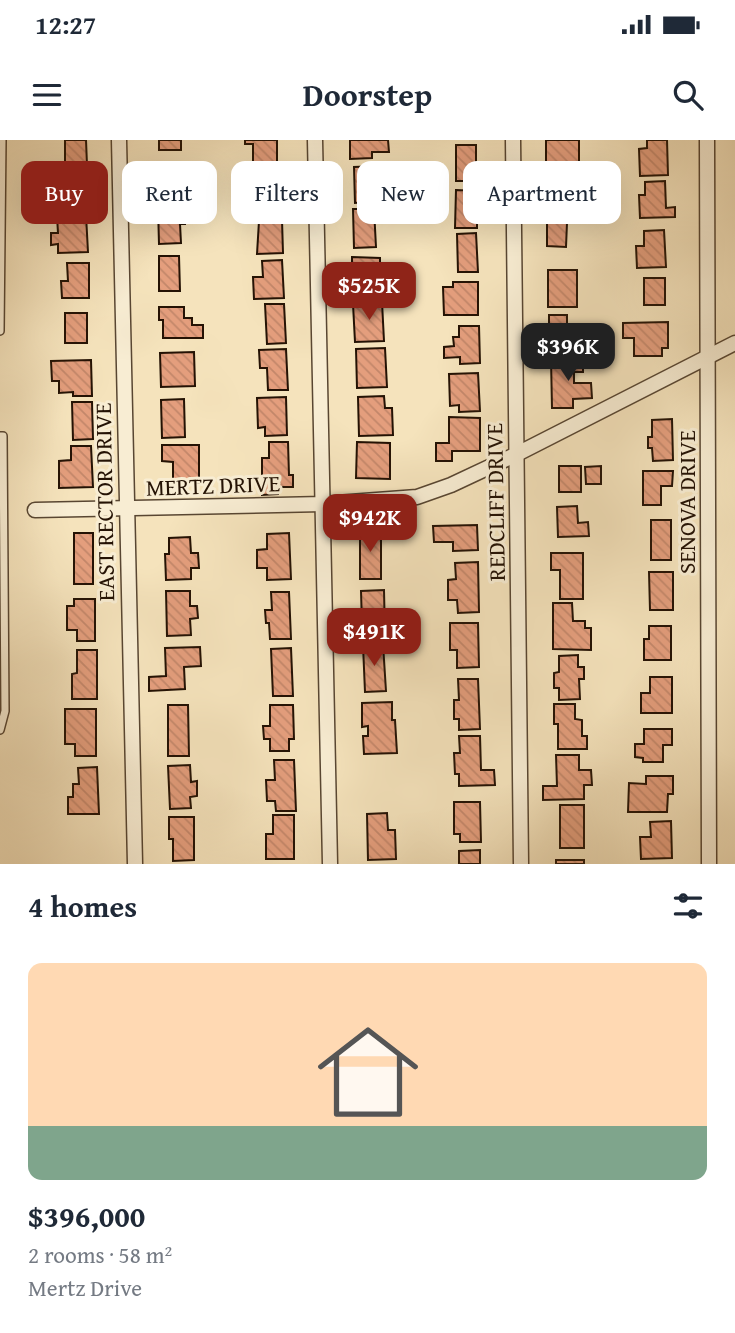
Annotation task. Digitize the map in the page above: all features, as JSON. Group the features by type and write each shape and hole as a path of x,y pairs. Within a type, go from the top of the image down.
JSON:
{"street":[{"name":"EAST RECTOR DRIVE","path":"119,140 135,864"},
{"path":"315,140 330,864"},
{"name":"REDCLIFF DRIVE","path":"513,140 521,864"},
{"name":"SENOVA DRIVE","path":"707,140 709,864"},
{"name":"MERTZ DRIVE","path":"35,510 323,504 417,498 517,454 735,343"}],"lane":[{"path":"0,331 2,140"},
{"path":"0,436 3,436 2,595 5,712 0,730"}],"building":[{"path":"65,140 86,140 87,161 65,161"},
{"path":"159,140 181,140 181,150 159,150"},
{"path":"245,140 277,140 277,161 253,161 253,144 245,144"},
{"path":"350,140 388,140 389,152 372,152 372,158 350,159"},
{"path":"546,140 579,140 579,161 546,161"},
{"path":"647,140 667,140 668,175 640,176 639,149 647,148"},
{"path":"456,145 476,145 476,161 463,161 463,181 456,181"},
{"path":"354,167 357,167 355,203"},
{"path":"665,181 666,208 675,207 675,217 640,218 639,195 645,195 645,182"},
{"path":"456,190 463,190 463,224 477,224 477,228 455,228"},
{"path":"353,209 357,209 357,224 375,224 376,247 354,248"},
{"path":"57,224 86,224 88,252 58,253 58,244 51,245 51,233 58,233"},
{"path":"158,224 180,224 181,243 159,244"},
{"path":"259,224 282,224 283,253 257,254"},
{"path":"547,224 567,224 566,247 547,246"},
{"path":"664,230 666,267 637,268 636,246 644,246 644,231"},
{"path":"476,233 478,272 458,272 457,234"},
{"path":"159,256 179,256 180,291 159,291"},
{"path":"352,257 380,258 380,295 357,295 357,271 352,271"},
{"path":"282,260 284,298 254,299 253,277 263,277 262,261"},
{"path":"67,263 89,263 89,298 62,298 61,281 68,281"},
{"path":"548,270 577,270 577,307 548,307"},
{"path":"644,278 665,278 665,305 644,305"},
{"path":"453,282 478,282 478,315 444,315 443,287 453,287"},
{"path":"382,302 384,341 355,342 353,304"},
{"path":"265,304 284,304 286,343 267,344"},
{"path":"159,307 184,307 184,318 192,318 192,325 203,325 203,338 163,338 163,320 159,320"},
{"path":"65,313 87,313 87,343 65,343"},
{"path":"549,315 567,315 567,337 577,337 577,354 549,354"},
{"path":"668,322 668,348 662,348 662,356 634,356 634,338 623,338 623,323"},
{"path":"459,326 479,326 480,363 460,364 460,357 444,358 444,347 454,346 453,337 459,337"},
{"path":"385,348 387,387 357,388 356,349"},
{"path":"286,349 288,390 268,390 267,368 260,368 259,350"},
{"path":"194,352 195,386 161,387 160,353"},
{"path":"551,359 583,359 583,372 574,372 574,383 591,383 592,398 573,399 573,408 552,408"},
{"path":"91,360 92,396 73,396 73,392 59,393 59,381 52,381 51,361"},
{"path":"478,373 480,411 459,412 459,405 450,406 449,374"},
{"path":"384,396 385,408 392,408 393,435 359,436 358,397"},
{"path":"286,397 287,435 265,436 265,427 258,428 257,398"},
{"path":"184,399 185,437 162,438 161,400"},
{"path":"72,402 92,402 93,439 73,440"},
{"path":"449,417 480,418 480,451 452,451 452,461 436,461 436,443 449,443"},
{"path":"672,419 673,460 653,461 652,448 648,448 648,437 652,437 652,420"},
{"path":"269,442 288,442 289,475 293,475 293,487 278,487 278,494 262,495 262,458 269,458"},
{"path":"357,442 390,443 390,479 356,478"},
{"path":"162,445 199,445 199,483 173,483 173,462 162,461"},
{"path":"71,446 91,446 93,487 59,488 59,461 71,460"},
{"path":"559,466 581,466 581,492 559,492"},
{"path":"601,466 601,484 586,484 585,467"},
{"path":"643,471 673,471 672,486 661,486 661,505 643,505"},
{"path":"577,506 578,523 588,522 589,536 558,537 557,507"},
{"path":"651,520 671,520 671,560 651,560"},
{"path":"477,525 478,550 453,551 453,542 434,542 433,526"},
{"path":"360,528 381,528 381,579 360,579"},
{"path":"74,533 93,533 93,584 74,584"},
{"path":"289,533 291,579 267,580 267,568 257,568 257,550 267,549 267,534"},
{"path":"190,537 191,553 198,553 199,568 191,568 191,579 166,580 165,554 169,554 169,538"},
{"path":"551,553 583,553 583,599 560,599 560,570 551,570"},
{"path":"478,562 479,612 458,613 457,600 448,600 448,580 456,579 455,563"},
{"path":"649,572 673,572 673,610 650,610"},
{"path":"384,590 385,636 365,637 361,591"},
{"path":"166,591 190,591 190,606 197,606 198,618 190,619 191,635 167,636"},
{"path":"271,592 289,592 291,639 270,639 265,610 272,610"},
{"path":"74,599 95,599 95,641 77,641 77,630 67,630 67,606 74,606"},
{"path":"553,603 572,603 573,621 585,621 585,628 591,628 591,650 553,649"},
{"path":"450,623 478,623 479,667 457,668 457,650 450,650"},
{"path":"649,626 671,626 671,660 644,660 644,639 649,639"},
{"path":"383,644 386,691 365,692 363,645"},
{"path":"200,647 201,666 184,667 185,689 149,691 149,677 166,676 165,648"},
{"path":"291,648 293,696 273,696 271,649"},
{"path":"77,650 97,650 97,699 72,699 72,674 77,673"},
{"path":"578,655 578,667 584,667 584,679 579,679 580,699 559,700 559,688 554,688 554,673 559,672 559,656"},
{"path":"650,677 672,677 672,713 641,713 641,693 650,693"},
{"path":"458,679 478,679 480,729 459,730 459,719 454,719 454,700 459,700"},
{"path":"392,702 397,753 364,754 363,736 368,736 368,726 362,727 362,703"},
{"path":"554,704 575,704 575,719 582,720 582,736 587,736 587,749 558,749 558,724 554,724"},
{"path":"168,705 188,705 189,756 168,756"},
{"path":"270,705 293,705 294,739 289,739 289,751 270,751 270,739 264,739 263,726 270,726"},
{"path":"65,709 96,709 96,756 75,756 75,744 65,744"},
{"path":"644,729 672,729 672,745 663,745 663,762 643,762 643,758 635,757 635,744 644,744"},
{"path":"459,736 480,736 481,770 494,770 495,785 459,786 459,774 455,774 454,753 460,753"},
{"path":"556,755 579,755 579,770 591,770 592,785 584,785 584,799 543,800 543,786 557,786"},
{"path":"274,760 294,760 296,811 276,811 275,801 267,801 266,780 275,780"},
{"path":"190,765 191,782 197,781 197,796 190,797 191,808 170,809 168,766"},
{"path":"97,767 99,814 68,814 68,797 73,797 73,784 79,784 78,768"},
{"path":"646,776 673,776 673,794 668,794 667,812 628,812 629,783 646,784"},
{"path":"454,802 480,802 481,842 460,842 460,834 454,834"},
{"path":"560,805 584,805 584,848 560,848"},
{"path":"387,813 388,830 395,830 396,859 368,860 367,814"},
{"path":"273,815 294,815 294,859 266,859 266,834 273,834"},
{"path":"169,817 194,817 194,860 173,861"},
{"path":"671,821 672,858 641,859 640,837 651,837 650,822"},
{"path":"480,850 480,864 459,864 459,851"},
{"path":"556,860 584,860 584,864 556,864"}]}
